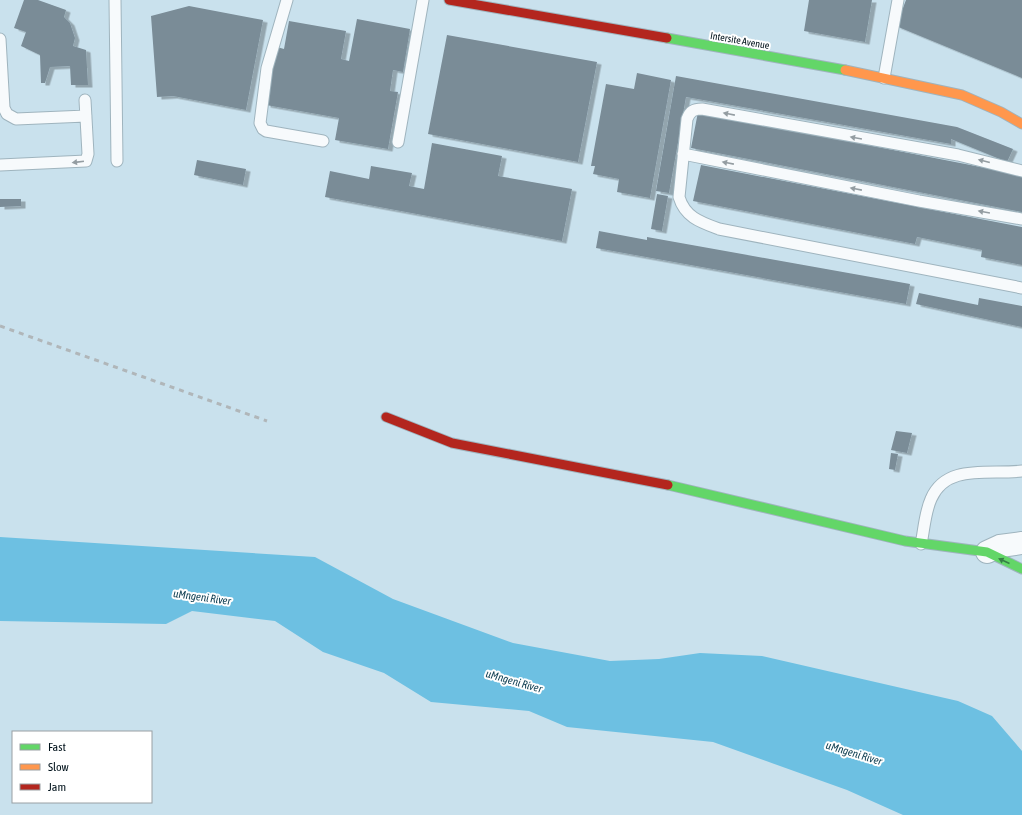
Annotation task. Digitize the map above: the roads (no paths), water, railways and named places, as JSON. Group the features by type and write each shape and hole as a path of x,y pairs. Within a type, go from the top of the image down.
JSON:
{"street":[{"name":"Intersite Avenue","path":"449,0 884,78 962,95 1020,119"},
{"path":"386,417 452,443 632,477 920,544 987,552 1022,569"},
{"path":"987,552 1000,546 1022,544"}],"lane":[{"path":"115,0 117,161"},
{"path":"286,0 267,68 260,123 266,131 322,141"},
{"path":"398,142 423,0"},
{"path":"884,78 898,0"},
{"path":"0,39 3,113 16,119 86,116"},
{"path":"0,165 86,160 88,154 86,100"},
{"path":"1022,171 958,155 702,109 695,109 690,113 687,119 679,197 681,204 688,214 700,222 719,229 1022,288"},
{"path":"683,154 1022,219"},
{"path":"920,544 931,499 940,483 956,474 1022,471"}],"water":[{"name":"uMngeni River","path":"0,537 315,557 393,599 513,643 610,661 659,659 700,653 762,656 958,701 992,716 1022,751 1022,815 903,815 847,790 713,742 567,727 529,711 431,702 384,673 323,652 275,621 192,611 166,624 0,621"}],"railway":[{"path":"0,326 267,421"}]}
